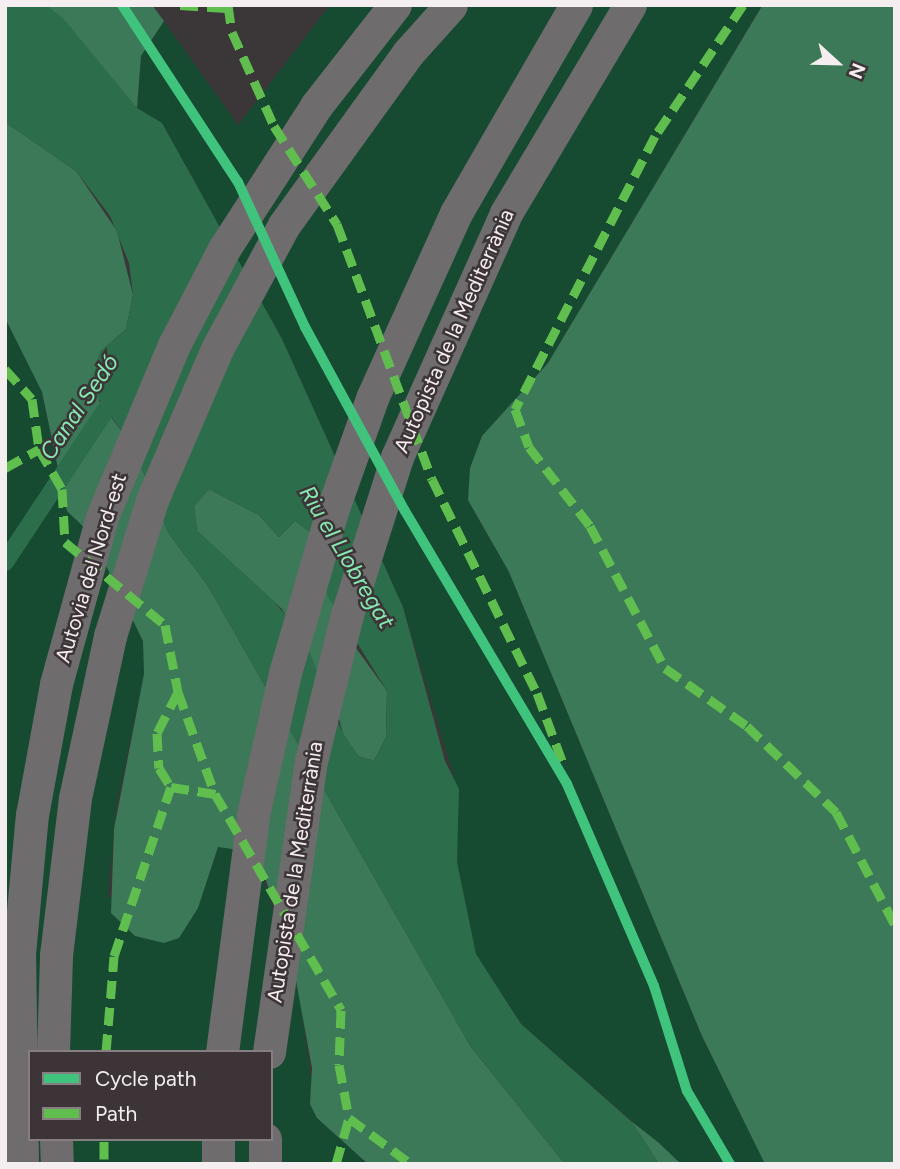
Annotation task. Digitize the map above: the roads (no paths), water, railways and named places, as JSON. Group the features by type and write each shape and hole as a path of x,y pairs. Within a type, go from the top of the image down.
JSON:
{"highway":[{"name":"Autovia del Nord-est","path":"22,1164 17,1030 24,888 40,768 77,598 102,517 174,345 237,227 316,106 395,5"},
{"name":"Autovia del Nord-est","path":"52,1050 63,878 110,636 184,418 248,286 332,155 451,5"},
{"path":"222,1050 230,964 253,815 305,598 350,457 424,279 502,126 576,5"},
{"name":"Autopista de la Mediterrània","path":"269,1050 275,976 306,786 346,618 397,457 456,317 542,145 631,5"},
{"path":"56,1141 57,1164"},
{"path":"218,1141 218,1164"},
{"path":"265,1141 265,1164"}],"water":[{"name":"Riu el Llobregat","path":"5,5 46,5 63,18 137,108 162,123 282,339 403,607 445,761 459,789 457,862 476,954 521,1024 631,1121 659,1164 565,1164 471,1047 208,586 169,534 132,445 90,387 100,352 126,329 133,295 129,263 110,216 76,171 5,122","holes":["209,489 259,515 279,537 295,521 313,534 324,590 387,691 386,737 374,761 358,756 343,734 303,636 273,600 197,531 194,506"]}],"waterway":[{"name":"Canal Sedó","path":"5,562 117,393"}]}
